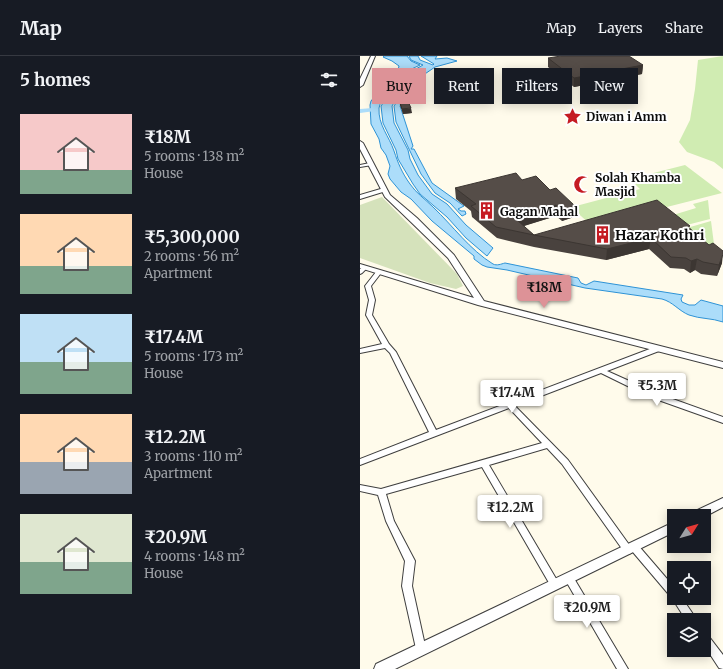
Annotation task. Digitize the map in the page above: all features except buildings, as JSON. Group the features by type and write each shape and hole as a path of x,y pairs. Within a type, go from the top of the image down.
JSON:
{"street":[{"path":"360,85 362,77 373,56"},
{"path":"360,143 387,196 414,220 451,258 481,303"},
{"path":"360,166 370,164"},
{"path":"360,197 384,190"},
{"path":"362,268 481,303 723,365"},
{"path":"378,273 368,286 372,300 369,315 386,345 393,352 434,434"},
{"path":"360,351 386,345"},
{"path":"360,462 657,349"},
{"path":"600,370 653,395 723,420"},
{"path":"510,405 565,462 631,548 667,587"},
{"path":"360,488 381,492 547,445"},
{"path":"484,463 555,585"},
{"path":"381,492 390,521 410,561 407,586 421,650"},
{"path":"709,509 723,502"},
{"path":"381,669 667,530"},
{"path":"569,578 623,669"},
{"path":"711,647 723,664"}],"green space":[{"path":"723,56 723,169 714,162 687,152 679,142 690,120 698,60"},
{"path":"685,165 722,193 592,226 560,197 564,196 576,206 640,189 630,179"},
{"path":"382,197 457,274 463,286 456,289 430,283 360,258 360,205"},
{"path":"708,200 710,219 679,227 673,215 696,208 693,204"},
{"path":"711,221 715,252 680,230"}],"water":[{"path":"407,56 411,61 420,65 414,68 398,68 399,66 392,61 383,57"},
{"path":"409,56 418,56 420,60 433,65 434,64 421,56 437,56 435,59 447,58 457,61 435,67 426,73 426,68 418,68 423,65 411,60"},
{"path":"372,100 372,104 381,104 379,108 380,120 402,172 407,180 469,245 494,265 505,263 578,278 581,283 586,285 594,281 683,295 681,299 682,302 689,305 695,305 701,300 723,306 723,322 689,315 662,299 585,288 482,265 474,259 474,256 432,221 411,199 401,192 390,179 388,174 390,166 371,124"},
{"path":"382,104 393,104 392,106 394,123 408,150 410,159 418,175 432,194 447,204 466,225 493,248 487,256 466,238 447,217 420,194 398,159 396,150 383,123 381,106"},
{"path":"395,104 401,104 400,106 413,146 411,149 414,149 432,183 464,206 458,209 465,211 466,214 462,216 450,203 435,193 421,174 396,122 394,106"}],"waterway":[{"path":"360,111 373,110"}],"place":[{"name":"Diwan i Amm","path":"573,116"},
{"name":"Solah Khamba Masjid","path":"582,184"},
{"name":"Gagan Mahal","path":"487,211"},
{"name":"Hazar Kothri","path":"602,235"}]}
